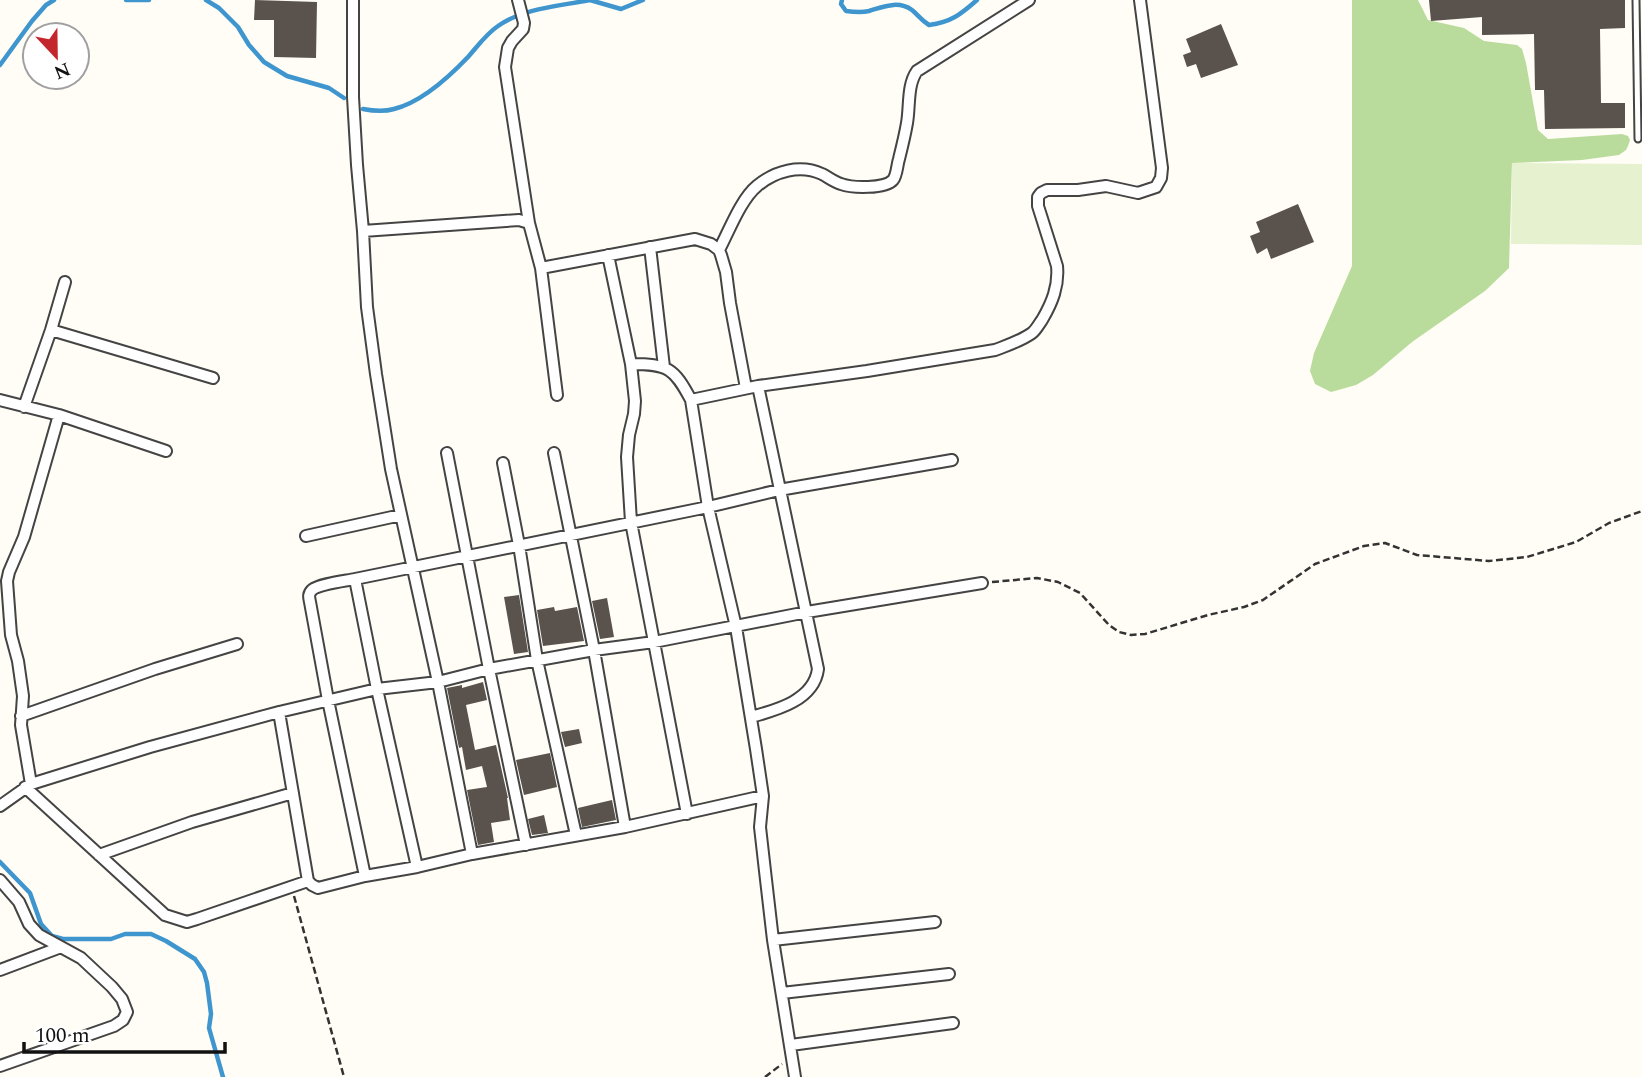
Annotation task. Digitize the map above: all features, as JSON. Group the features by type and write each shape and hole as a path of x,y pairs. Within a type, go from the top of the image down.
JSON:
{"street":[{"path":"354,0 353,97 367,307 376,374 391,469 438,682 472,854"},
{"path":"719,250 746,197 757,186 786,170 819,173 850,186 876,187 893,180 907,125 912,81 917,71 1029,0"},
{"path":"691,400 758,386 995,350 1034,332 1049,308 1057,287 1058,275 1037,202 1041,193 1047,190 1078,190 1100,186 1138,193 1156,187 1161,178 1162,168 1140,0"},
{"path":"518,4 524,23 523,29 508,48 505,67 529,223 541,268 557,395"},
{"path":"363,231 506,220 529,223"},
{"path":"541,268 695,239 711,244 719,250 726,272 746,388"},
{"path":"650,247 664,367"},
{"path":"608,255 631,364 635,401 627,457 631,522 687,814"},
{"path":"24,407 65,282"},
{"path":"51,330 213,378"},
{"path":"631,364 664,367 675,374 691,400 708,507 736,626 751,717 763,796 760,827 773,940 795,1077"},
{"path":"751,717 788,705 804,694 814,685 818,669 758,386"},
{"path":"0,400 59,415 166,451"},
{"path":"59,415 24,537 7,581 11,635 22,687 21,716 28,786 165,915 178,920 187,922 197,919 309,880"},
{"path":"447,453 526,845"},
{"path":"554,453 572,534 625,827"},
{"path":"365,876 309,597 313,590 779,490 952,460"},
{"path":"503,463 537,660 576,835"},
{"path":"306,536 401,515"},
{"path":"355,579 417,867"},
{"path":"0,806 28,786 150,747 328,700 377,689 438,682 489,668 654,642 807,612 982,583"},
{"path":"21,716 155,669 237,644"},
{"path":"279,712 309,880 318,888 472,854 625,827 763,796"},
{"path":"99,855 192,822 293,793"},
{"path":"0,880 19,902 35,932 43,939 81,958 112,987 126,1006 127,1012 114,1026 0,1066"},
{"path":"773,940 935,922"},
{"path":"0,970 61,947"},
{"path":"782,993 949,974"},
{"path":"791,1051 953,1023"}],"lane":[{"path":"1636,0 1638,139"}],"path":[{"path":"982,583 1037,578 1058,582 1080,593 1109,625 1119,632 1145,634 1263,600 1315,564 1364,546 1385,543 1418,555 1489,561 1527,557 1576,542 1609,523 1642,512"},
{"path":"291,886 344,1077"},
{"path":"765,1077 791,1051"}],"green space":[{"path":"1352,0 1418,0 1428,20 1464,28 1484,41 1517,45 1522,49 1526,63 1538,130 1548,139 1622,134 1630,140 1626,150 1619,155 1582,160 1512,163 1509,268 1485,291 1412,342 1373,375 1356,385 1331,392 1315,384 1310,371 1314,353 1352,266"},
{"path":"1512,163 1642,164 1642,245 1511,244"}],"building":[{"path":"255,0 317,2 316,58 274,57 274,20 254,20"},
{"path":"1429,0 1625,0 1625,28 1600,29 1601,103 1625,103 1625,128 1545,129 1544,90 1535,90 1534,34 1482,35 1482,17 1431,21"},
{"path":"1221,24 1238,65 1201,78 1196,64 1187,67 1183,55 1191,52 1186,39"},
{"path":"1298,204 1314,242 1271,259 1267,248 1257,254 1250,236 1260,232 1256,222"},
{"path":"519,595 528,652 514,654 504,597"},
{"path":"607,598 614,637 600,639 592,601"},
{"path":"554,607 555,611 577,607 584,641 543,646 537,610"},
{"path":"483,682 487,700 466,705 475,750 496,745 510,820 491,823 494,842 478,845 467,790 487,787 482,766 466,770 447,688 462,685 462,688"},
{"path":"579,729 582,743 565,747 561,732"},
{"path":"550,753 557,787 524,795 516,760"},
{"path":"612,800 616,820 582,827 578,808"},
{"path":"544,815 548,833 532,835 528,819"}],"waterway":[{"path":"0,65 32,21 54,0"},
{"path":"126,0 149,0"},
{"path":"206,0 219,8 238,27 264,62 287,76 329,88 344,98"},
{"path":"590,0 621,9 643,0"},
{"path":"363,109 390,110 425,95 452,73 490,33 508,20 542,8 590,0"},
{"path":"842,0 841,4 846,11 854,12 901,5 912,10 929,25 955,17 977,0"},
{"path":"0,862 30,893 41,924 52,936 63,939 111,939 125,934 151,934 195,959 204,972 207,983 211,1014 209,1028 223,1077"}]}
